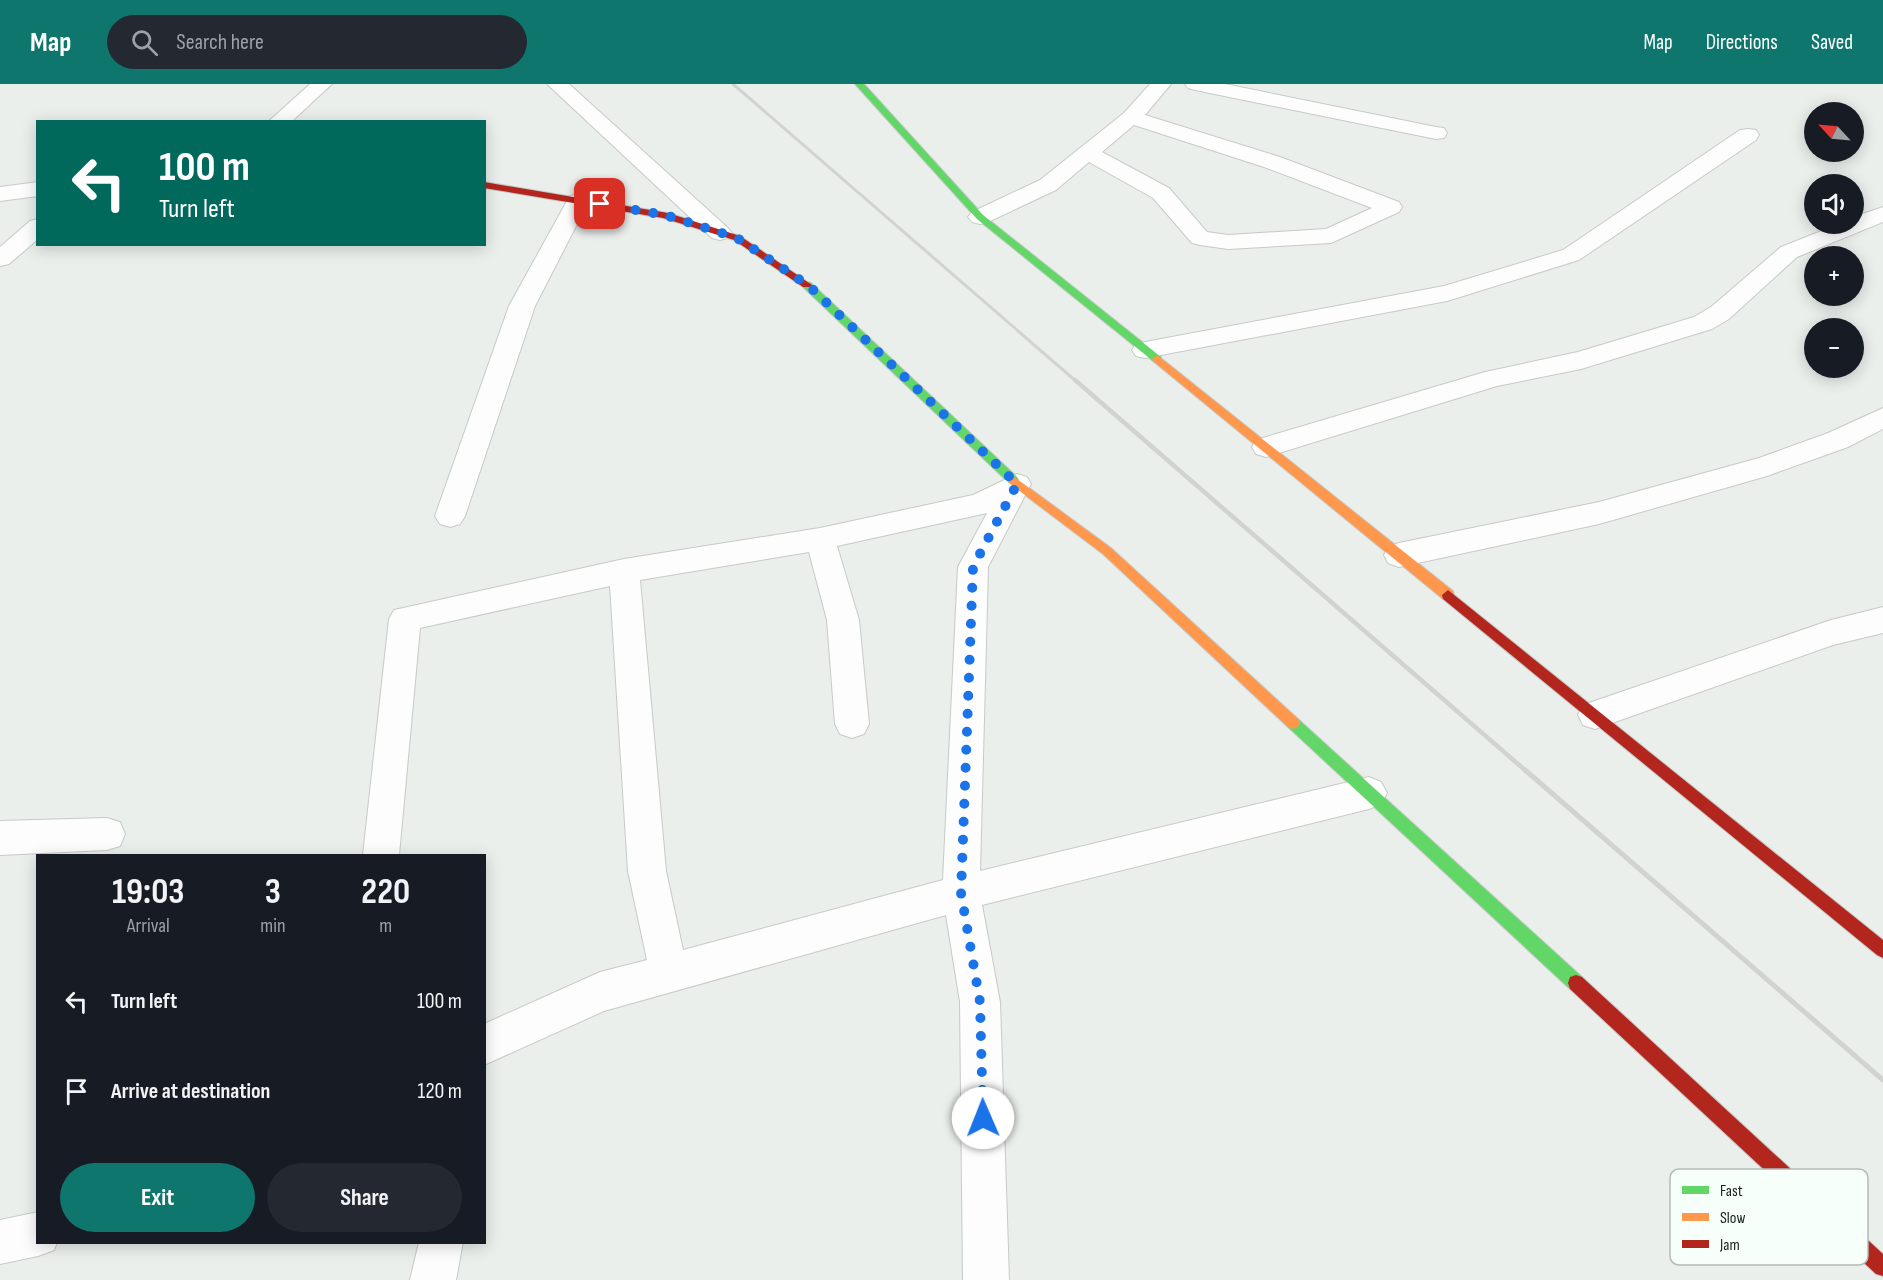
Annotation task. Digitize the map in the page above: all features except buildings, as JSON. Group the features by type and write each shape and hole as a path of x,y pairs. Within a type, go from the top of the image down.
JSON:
{"street":[{"path":"280,120 322,84"},
{"path":"557,84 720,233"},
{"path":"859,84 980,217 1883,950"},
{"path":"980,217 1048,185 1131,117 1161,84"},
{"path":"1195,84 1436,133"},
{"path":"1088,153 1161,193 1200,238 1228,242 1331,236 1391,207 1272,162 1131,117"},
{"path":"1145,350 1447,293 1571,255 1748,135"},
{"path":"486,185 665,215 737,238 809,286 1017,484 1107,551 1777,1169"},
{"path":"0,194 36,189"},
{"path":"450,516 522,306 578,201"},
{"path":"1266,447 1494,378 1581,360 1703,323 1720,314 1789,252 1883,214"},
{"path":"0,259 36,228"},
{"path":"1399,555 1599,513 1767,466 1838,440 1883,417"},
{"path":"381,854 405,619 624,571 820,539 981,504 1017,484"},
{"path":"986,1280 980,1002 961,893 973,567 1017,484"},
{"path":"820,539 843,620 852,724"},
{"path":"624,571 647,871 669,973"},
{"path":"1595,715 1831,633 1883,620"},
{"path":"486,1044 600,992 961,893 1370,793"},
{"path":"0,838 107,834"},
{"path":"0,1242 36,1234"},
{"path":"433,1280 441,1244"},
{"path":"1868,1253 1883,1267"}],"railway":[{"path":"733,84 1077,382"},
{"path":"1075,380 1526,771"},
{"path":"1525,770 1883,1080"}],"traffic: fast":[{"path":"859,84 980,217 1157,359"},
{"path":"807,285 1013,480"},
{"path":"1293,723 1576,983"}],"traffic: slow":[{"path":"1157,359 1448,595"},
{"path":"1013,480 1107,551 1293,723"}],"traffic: jam":[{"path":"486,185 665,215 737,238 807,285"},
{"path":"1448,595 1883,950"},
{"path":"1576,983 1777,1169"},
{"path":"1868,1253 1883,1267"}],"route":[{"path":"600,204 665,215 737,238 809,286 1017,484 973,567 961,893 980,1002 983,1118"}]}
